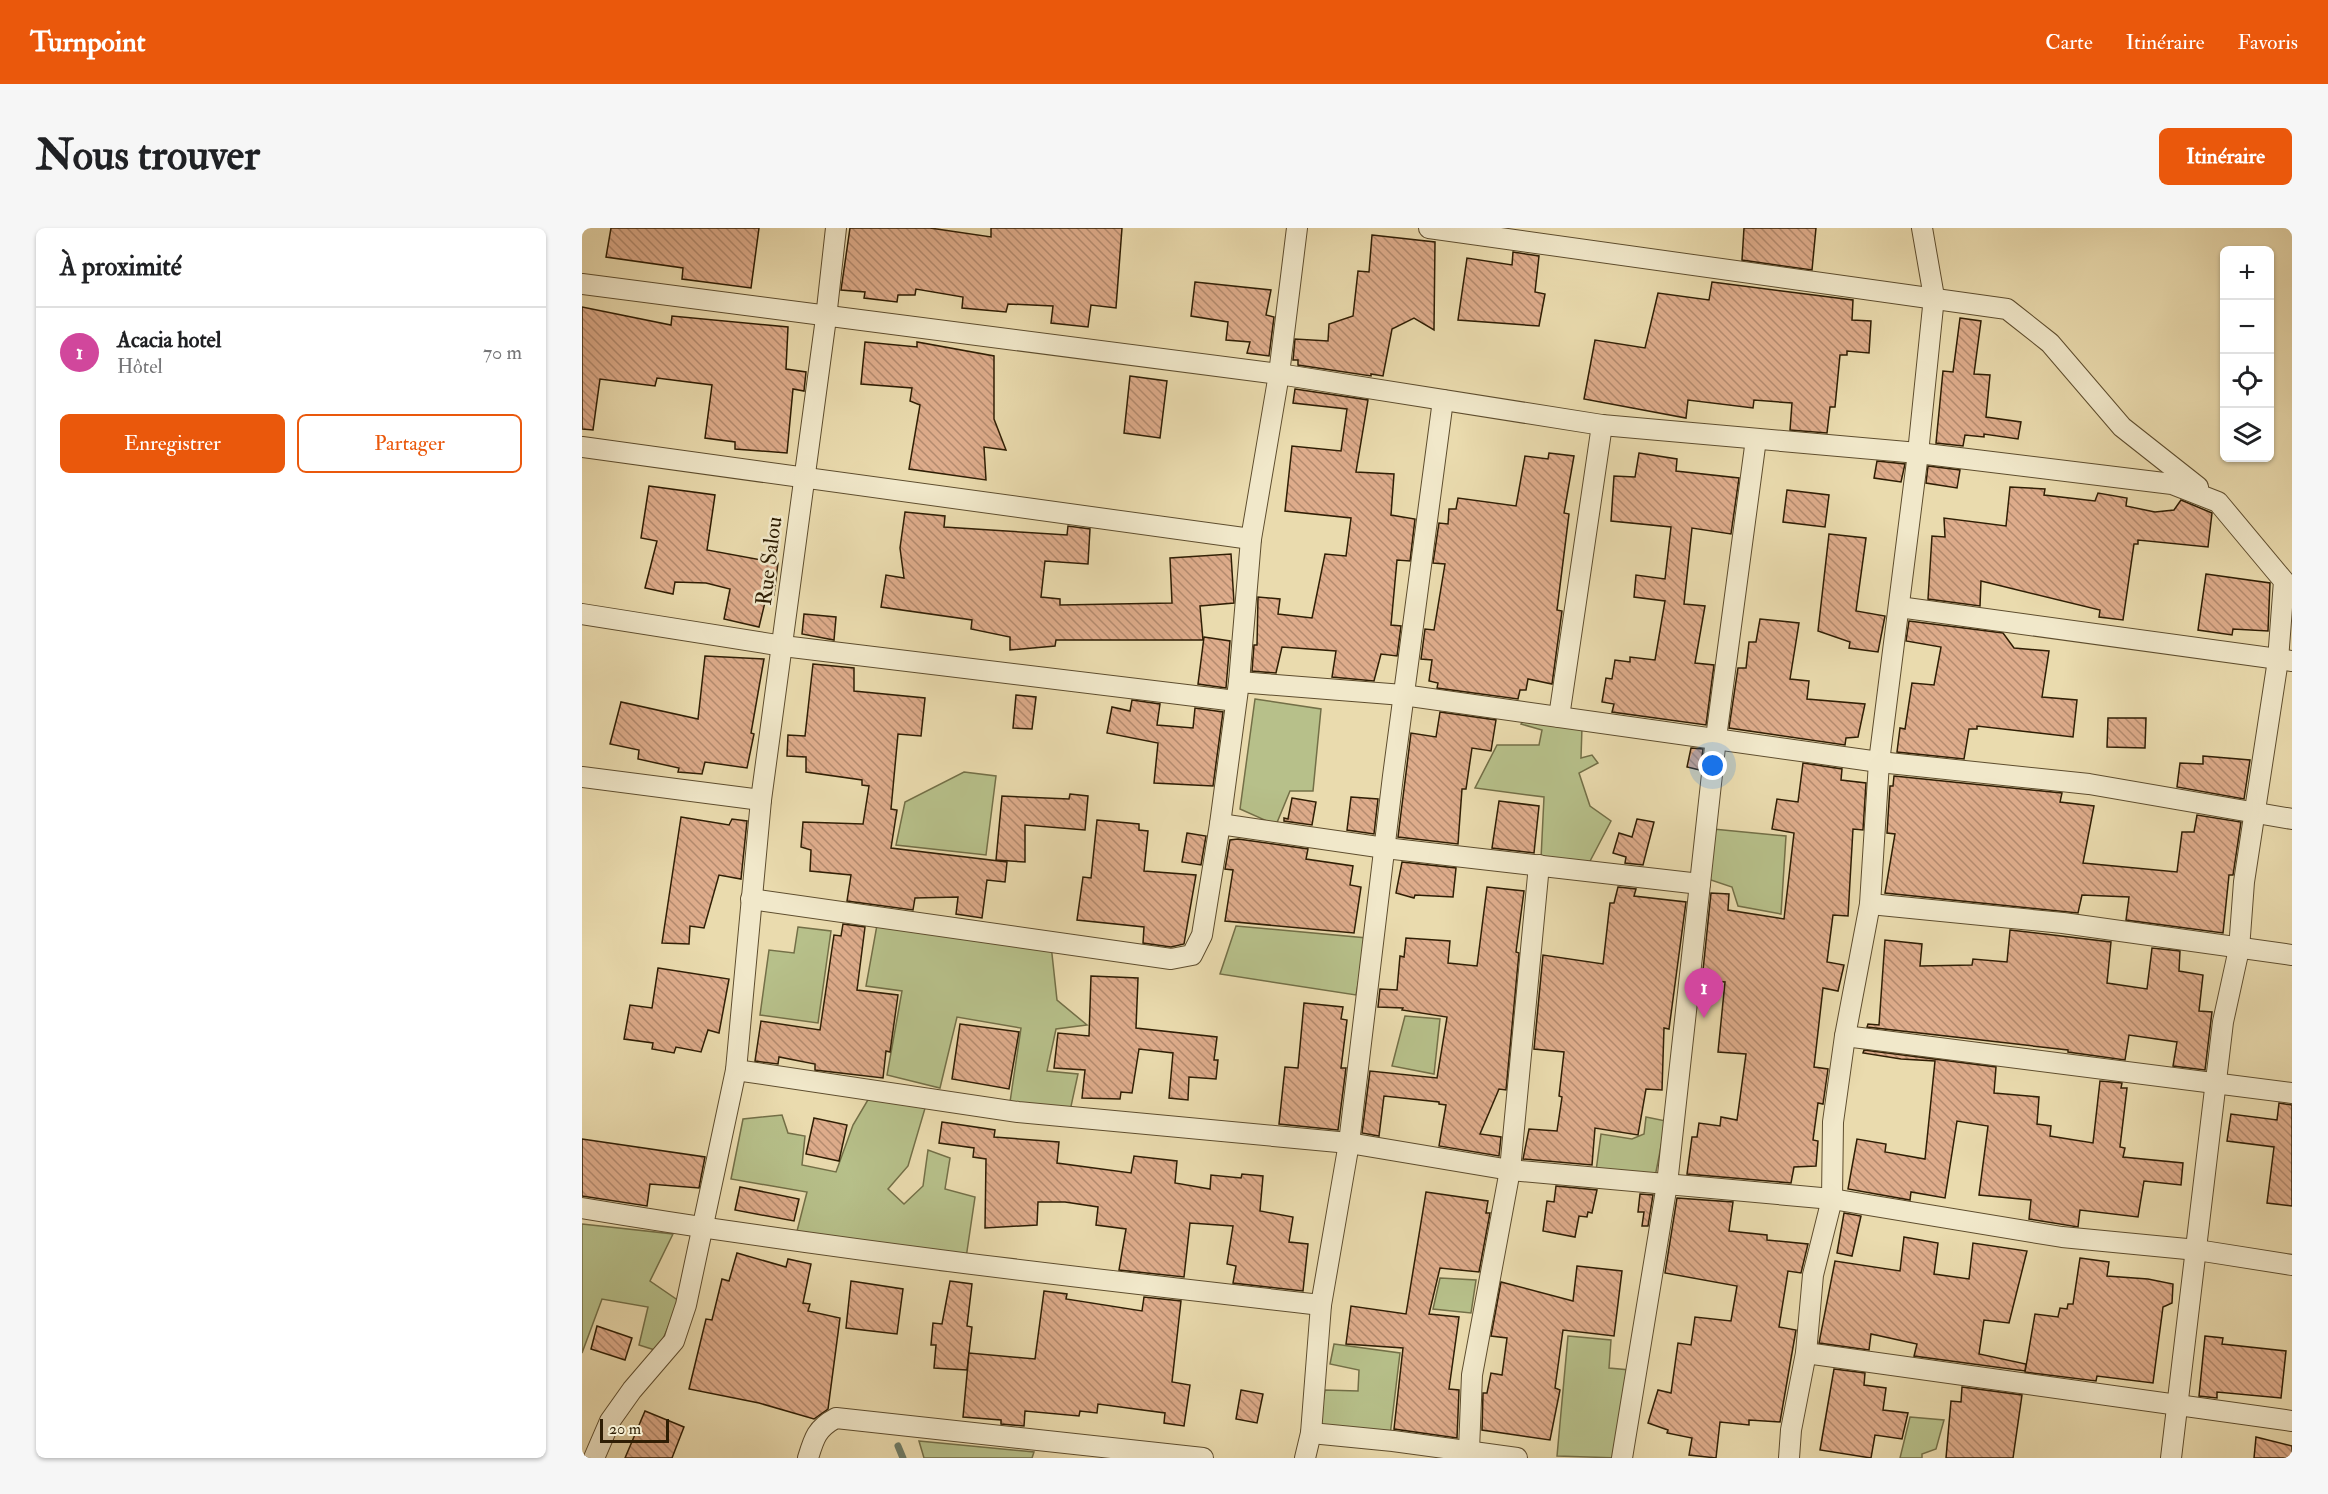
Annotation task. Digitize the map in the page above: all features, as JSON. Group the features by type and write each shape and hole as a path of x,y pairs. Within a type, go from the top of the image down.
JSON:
{"street":[{"name":"Rue Salou","path":"594,1458 606,1430 621,1405 674,1341 686,1305 704,1228 736,1070 761,800 836,228"},
{"path":"751,899 1181,959 1192,955 1202,935 1220,824 1237,691 1251,538 1279,374 1297,228"},
{"path":"1429,228 2007,309 2050,343 2122,427 2218,502 2284,581 2285,661 2255,814 2244,882 2239,949 2223,1022 2171,1458"},
{"path":"1789,1458 1791,1430 1806,1353 1813,1275 1832,1199 1833,1122 1845,1036 1870,904 1879,762 1918,453 1934,297 1922,228"},
{"path":"582,284 826,318 1279,374 1602,425 1918,453 2172,484 2218,502"},
{"path":"1305,1458 1311,1433 1321,1305 1349,1143 1403,695 1443,400"},
{"path":"1560,717 1602,425"},
{"path":"1622,1458 1667,1184 1716,738 1756,439"},
{"path":"582,447 1251,538"},
{"path":"1899,607 2285,661"},
{"path":"582,614 783,646 1237,691 1403,695 1879,762 2089,784 2292,819"},
{"path":"582,777 761,800"},
{"path":"1220,824 1385,848 1700,884"},
{"path":"1469,1450 1472,1376 1510,1170 1539,865"},
{"path":"1870,904 2063,923 2292,955"},
{"path":"1845,1036 2292,1094"},
{"path":"736,1070 870,1092 1018,1112 1349,1143 1510,1170 1832,1199 2062,1237 2197,1250 2292,1265"},
{"path":"582,1208 704,1228 1007,1270 1321,1305"},
{"path":"1806,1353 2292,1421"},
{"path":"808,1458 814,1435 822,1425 836,1418 1203,1458"},
{"path":"1311,1433 1469,1450 1517,1458"}],"green space":[{"path":"1255,699 1321,709 1313,791 1290,791 1276,825 1240,809"},
{"path":"1526,716 1582,727 1581,758 1592,755 1598,763 1579,773 1590,806 1611,821 1588,865 1541,859 1544,797 1475,788 1497,745 1539,745 1542,730 1521,724"},
{"path":"964,772 996,776 986,855 896,845 905,802"},
{"path":"1713,829 1786,836 1781,914 1738,906 1732,887 1705,878"},
{"path":"877,925 1051,945 1057,1000 1087,1025 1056,1029 1047,1071 1078,1074 1070,1111 1010,1102 1021,1028 957,1017 940,1088 887,1075 902,991 866,986"},
{"path":"1236,926 1367,938 1356,995 1220,974"},
{"path":"798,927 831,931 818,1023 760,1015 769,950 794,953"},
{"path":"1405,1016 1440,1019 1434,1074 1392,1066"},
{"path":"869,1098 926,1105 908,1166 888,1189 904,1204 923,1186 928,1150 950,1158 945,1189 975,1197 966,1258 796,1235 807,1192 731,1179 743,1119 782,1115 788,1133 805,1136 802,1165 836,1172 853,1125"},
{"path":"1646,1117 1666,1121 1655,1177 1596,1171 1601,1134 1632,1139 1644,1134"},
{"path":"582,1224 673,1234 650,1281 679,1301 658,1351 639,1345 648,1307 602,1299 582,1353"},
{"path":"1440,1278 1476,1280 1471,1313 1433,1309"},
{"path":"1568,1336 1611,1340 1609,1368 1630,1370 1619,1458 1557,1456"},
{"path":"1334,1344 1400,1353 1390,1436 1319,1426 1325,1390 1358,1391 1359,1370 1330,1364"},
{"path":"1910,1417 1944,1420 1936,1449 1922,1454 1922,1458 1900,1458"},
{"path":"919,1441 1034,1452 1032,1458 924,1458"}],"building":[{"path":"611,228 759,228 751,288 682,279 683,268 606,257"},
{"path":"850,228 930,228 991,237 991,228 1122,228 1116,308 1091,305 1088,327 1051,323 1053,306 1008,304 1006,312 962,308 963,297 916,289 915,295 898,295 897,302 864,298 865,292 841,290"},
{"path":"1744,228 1816,228 1812,270 1742,260"},
{"path":"1372,235 1435,242 1434,330 1414,318 1392,329 1383,376 1298,365 1298,360 1293,360 1295,339 1328,341 1329,324 1353,316 1358,271 1369,272"},
{"path":"1513,252 1539,256 1535,292 1545,294 1539,326 1458,320 1467,258 1512,265"},
{"path":"1195,282 1271,290 1266,315 1274,317 1269,356 1247,353 1250,342 1226,340 1228,322 1191,316"},
{"path":"1712,282 1853,300 1852,320 1871,321 1869,353 1847,351 1847,355 1840,355 1835,407 1830,407 1827,433 1790,430 1792,403 1754,400 1753,408 1688,400 1686,418 1584,399 1595,340 1645,348 1658,293 1709,300"},
{"path":"582,307 671,325 672,316 788,327 786,369 806,372 804,391 793,389 787,453 735,449 735,442 705,438 712,385 657,378 655,386 600,379 593,430 582,429"},
{"path":"1960,318 1981,321 1974,374 1990,375 1986,417 2021,422 2018,439 1984,434 1984,437 1965,435 1963,446 1936,443 1943,371 1953,372"},
{"path":"865,342 917,347 917,342 994,356 994,419 1006,450 984,447 986,480 909,469 920,405 910,401 912,388 861,384"},
{"path":"1130,376 1167,381 1160,438 1124,433"},
{"path":"1295,389 1368,400 1356,472 1394,474 1391,515 1415,519 1410,561 1397,560 1391,625 1401,626 1397,656 1381,654 1374,681 1332,677 1336,651 1282,647 1276,673 1252,671 1254,645 1257,645 1258,597 1280,599 1278,614 1312,618 1325,554 1346,556 1351,518 1285,511 1292,446 1341,451 1347,409 1293,403"},
{"path":"1549,453 1574,456 1564,513 1569,514 1557,610 1562,611 1552,684 1528,679 1526,690 1520,690 1518,699 1437,688 1438,683 1429,681 1432,660 1421,659 1425,629 1434,630 1445,564 1433,563 1439,523 1448,524 1449,509 1456,509 1458,498 1516,506 1525,456 1548,459"},
{"path":"1639,453 1677,459 1676,471 1739,478 1731,534 1692,528 1684,604 1705,606 1695,663 1714,665 1706,725 1612,712 1614,704 1602,702 1606,678 1612,679 1615,660 1630,662 1630,657 1655,660 1665,601 1634,597 1636,575 1665,579 1671,527 1611,521 1614,476 1635,477"},
{"path":"1877,461 1905,464 1901,482 1874,478"},
{"path":"1928,466 1960,470 1957,488 1926,483"},
{"path":"649,486 715,495 707,550 778,563 774,595 767,594 759,627 724,619 730,589 706,583 675,582 673,594 645,588 657,541 641,538"},
{"path":"2010,487 2045,489 2044,495 2095,501 2098,493 2127,498 2126,506 2155,512 2174,510 2181,500 2212,513 2208,547 2138,540 2138,544 2134,544 2123,620 2099,617 2100,610 1981,581 1980,606 1928,599 1932,536 1945,537 1944,518 2006,526"},
{"path":"1787,490 1829,495 1825,527 1783,522"},
{"path":"905,512 945,516 944,527 1067,535 1068,526 1090,529 1088,564 1045,561 1041,597 1060,599 1060,605 1172,603 1170,558 1231,554 1234,603 1200,606 1203,640 1056,640 1055,646 1010,650 1010,637 971,629 972,620 881,607 886,575 904,578 900,548"},
{"path":"1829,534 1866,538 1856,611 1885,616 1878,652 1849,648 1850,642 1818,631"},
{"path":"2206,574 2270,583 2268,631 2233,629 2232,635 2198,630"},
{"path":"804,614 836,617 834,640 802,634"},
{"path":"1760,619 1799,623 1790,679 1809,681 1807,699 1865,704 1858,737 1846,738 1845,745 1729,728 1738,668 1746,668 1749,642 1756,642"},
{"path":"1909,621 2003,633 2014,648 2049,651 2042,697 2077,700 2073,737 1977,726 1977,729 1969,729 1964,759 1897,752 1900,728 1905,729 1912,683 1934,685 1941,647 1906,641"},
{"path":"1204,637 1230,641 1226,688 1198,684"},
{"path":"705,656 764,659 747,768 705,762 702,774 678,772 679,768 638,759 639,750 610,744 621,702 698,719"},
{"path":"813,664 854,668 854,691 925,698 921,736 898,734 891,809 897,810 891,848 1007,862 1005,882 987,880 982,918 956,914 958,897 915,898 913,910 847,901 851,875 810,871 811,850 801,847 803,822 863,824 869,786 862,785 862,780 806,772 806,757 787,756 788,735 805,736"},
{"path":"1016,695 1036,697 1032,729 1013,728"},
{"path":"1132,700 1160,704 1157,725 1193,728 1195,708 1223,712 1213,786 1154,783 1158,743 1107,733 1112,707 1130,711"},
{"path":"1440,712 1496,720 1491,751 1472,748 1466,789 1462,789 1458,844 1398,837 1411,733 1436,737"},
{"path":"2108,718 2146,718 2145,748 2107,747"},
{"path":"1691,748 1703,749 1700,770 1687,767"},
{"path":"2203,756 2250,760 2244,799 2177,787 2180,763 2203,764"},
{"path":"1803,763 1842,769 1841,780 1866,783 1863,830 1853,829 1848,916 1833,915 1827,962 1844,965 1838,991 1823,988 1814,1067 1828,1069 1823,1104 1818,1103 1813,1140 1818,1141 1816,1166 1794,1167 1791,1183 1687,1174 1692,1137 1697,1137 1699,1123 1720,1126 1721,1117 1737,1120 1746,1054 1718,1052 1725,982 1702,980 1711,893 1729,894 1728,910 1784,919 1794,833 1772,829 1777,799 1798,802"},
{"path":"1894,776 2062,793 2060,802 2094,806 2083,863 2177,872 2182,832 2194,832 2197,815 2241,822 2233,875 2229,875 2223,933 2126,920 2129,897 2082,895 2078,913 1885,893 1895,834 1887,833 1890,786 1893,786"},
{"path":"1070,794 1088,796 1085,830 1025,825 1025,862 996,860 1002,796 1069,799"},
{"path":"1351,797 1378,799 1374,834 1347,830"},
{"path":"1292,798 1316,802 1312,825 1284,821 1284,818 1288,819"},
{"path":"1499,801 1539,806 1534,853 1492,848"},
{"path":"681,817 729,825 732,819 747,821 741,879 719,875 704,928 690,926 689,944 662,943"},
{"path":"1637,819 1654,822 1643,865 1625,863 1626,857 1613,853 1619,833 1632,837"},
{"path":"1097,820 1139,824 1139,830 1148,831 1144,871 1196,875 1184,944 1171,947 1143,943 1144,927 1077,920 1083,877 1091,878"},
{"path":"1187,833 1206,836 1201,865 1182,862"},
{"path":"1238,839 1308,849 1306,859 1353,866 1350,885 1361,887 1354,933 1225,921 1233,870 1225,869 1230,840"},
{"path":"1402,862 1456,868 1453,897 1415,895 1414,898 1396,893"},
{"path":"1487,887 1524,891 1516,952 1519,953 1506,1090 1499,1089 1480,1134 1501,1137 1499,1156 1439,1146 1446,1105 1439,1104 1439,1102 1384,1096 1379,1136 1362,1133 1370,1071 1437,1078 1447,1017 1402,1010 1403,1008 1378,1007 1380,989 1397,990 1400,956 1404,957 1406,938 1450,941 1448,963 1477,966"},
{"path":"1618,887 1636,889 1634,896 1686,902 1669,1029 1664,1028 1662,1090 1646,1089 1638,1135 1595,1128 1592,1165 1523,1159 1529,1129 1557,1131 1562,1097 1559,1096 1564,1052 1534,1049 1543,955 1603,964 1610,903 1614,903"},
{"path":"843,924 865,927 857,990 898,995 890,1052 886,1051 883,1078 815,1070 815,1064 779,1057 778,1064 755,1061 761,1021 820,1030 834,935 841,936"},
{"path":"2010,930 2111,942 2107,983 2147,989 2152,948 2180,951 2179,971 2203,975 2199,1011 2212,1012 2205,1070 2173,1066 2177,1042 2129,1035 2125,1060 2068,1052 2068,1050 1867,1027 1868,1024 1879,1025 1885,940 1922,944 1920,966 1972,965 1973,959 2007,962"},
{"path":"658,968 729,979 719,1033 708,1030 701,1052 676,1047 674,1053 652,1049 653,1043 624,1039 630,1005 652,1008"},
{"path":"1091,976 1138,978 1136,1028 1217,1037 1214,1060 1218,1060 1216,1079 1189,1077 1188,1100 1169,1098 1173,1053 1139,1049 1132,1093 1121,1092 1120,1099 1082,1098 1085,1070 1054,1068 1058,1033 1089,1036"},
{"path":"1304,1003 1343,1007 1341,1019 1347,1020 1341,1068 1346,1068 1338,1130 1279,1124 1285,1067 1298,1068"},
{"path":"960,1024 1019,1032 1009,1089 952,1079"},
{"path":"1864,1050 1996,1067 1994,1093 2039,1097 2037,1124 2051,1126 2050,1136 2093,1143 2100,1081 2122,1083 2121,1088 2127,1088 2120,1147 2125,1148 2123,1157 2183,1163 2181,1185 2144,1181 2138,1217 2080,1210 2078,1227 2029,1219 2031,1200 1979,1195 1988,1126 1957,1121 1945,1198 1911,1192 1910,1200 1848,1189 1857,1139 1886,1144 1885,1152 1925,1159 1935,1061 1901,1059 1863,1053"},
{"path":"2279,1103 2292,1105 2292,1206 2267,1203 2274,1147 2227,1141 2231,1114 2277,1120"},
{"path":"814,1118 847,1125 839,1161 806,1154"},
{"path":"942,1122 995,1130 994,1137 1059,1142 1057,1163 1131,1173 1134,1156 1177,1161 1175,1183 1210,1189 1211,1175 1241,1178 1242,1174 1263,1176 1260,1211 1293,1217 1289,1242 1308,1244 1303,1291 1233,1283 1236,1266 1227,1264 1233,1226 1190,1223 1184,1277 1119,1270 1126,1229 1096,1225 1098,1207 1065,1202 1038,1202 1037,1225 985,1228 986,1159 973,1157 974,1148 939,1143"},
{"path":"582,1139 705,1157 699,1188 650,1184 647,1206 582,1196"},
{"path":"1556,1186 1597,1190 1592,1213 1588,1212 1587,1217 1579,1216 1575,1237 1543,1231 1547,1201 1554,1202"},
{"path":"740,1187 799,1199 794,1221 735,1210"},
{"path":"1426,1192 1488,1201 1486,1213 1490,1213 1479,1272 1440,1268 1429,1314 1459,1317 1449,1389 1459,1390 1457,1438 1394,1429 1403,1348 1346,1344 1351,1306 1406,1314"},
{"path":"1640,1194 1653,1195 1648,1226 1642,1226 1644,1212 1638,1212"},
{"path":"1677,1198 1733,1202 1729,1231 1767,1235 1767,1240 1808,1244 1801,1273 1788,1271 1779,1327 1796,1330 1780,1422 1749,1420 1749,1425 1720,1422 1716,1458 1689,1455 1692,1438 1667,1433 1668,1430 1648,1423 1658,1390 1671,1393 1678,1343 1691,1345 1695,1317 1731,1321 1737,1286 1665,1273"},
{"path":"1844,1213 1861,1216 1852,1256 1837,1253"},
{"path":"1904,1237 1938,1243 1934,1274 1969,1279 1973,1243 2027,1251 2009,1323 1984,1320 1979,1354 2026,1364 2025,1371 1914,1356 1917,1344 1871,1334 1869,1350 1819,1343 1835,1261 1900,1271"},
{"path":"737,1253 786,1267 788,1259 811,1264 803,1303 810,1304 808,1311 840,1318 828,1409 814,1419 759,1403 689,1389 706,1319 712,1320 722,1279 729,1281"},
{"path":"2080,1258 2109,1262 2107,1276 2148,1279 2173,1284 2172,1303 2163,1307 2153,1383 2097,1376 2096,1381 2025,1372 2035,1314 2058,1317 2060,1308 2067,1309 2068,1304 2073,1304"},
{"path":"1577,1266 1622,1271 1614,1336 1563,1330 1555,1388 1560,1390 1550,1440 1482,1430 1483,1393 1487,1393 1491,1373 1502,1375 1507,1338 1491,1336 1501,1282 1573,1301"},
{"path":"851,1281 903,1289 897,1334 846,1328"},
{"path":"950,1281 972,1284 967,1326 972,1327 967,1370 934,1368 936,1345 931,1345 933,1323 942,1324"},
{"path":"1044,1291 1067,1294 1066,1299 1142,1311 1144,1297 1181,1301 1172,1382 1190,1385 1184,1426 1164,1423 1165,1413 1098,1404 1097,1413 1080,1411 1079,1416 1025,1411 1024,1426 1001,1424 1001,1420 963,1417 969,1353 1035,1359"},
{"path":"597,1326 632,1338 625,1360 591,1349"},
{"path":"2205,1336 2223,1338 2222,1344 2286,1351 2281,1398 2217,1392 2217,1398 2199,1396"},
{"path":"1834,1369 1865,1373 1864,1385 1886,1388 1883,1410 1908,1413 1902,1439 1875,1435 1871,1458 1820,1450"},
{"path":"1962,1387 2022,1395 2013,1458 1946,1458 1951,1401 1961,1402"},
{"path":"1241,1390 1263,1394 1257,1423 1236,1419"},
{"path":"645,1411 684,1427 672,1458 625,1458"},
{"path":"2256,1437 2292,1446 2292,1458 2254,1458"}],"waterway":[{"path":"898,1446 903,1458"}],"place":[{"name":"Acacia hotel","path":"1704,1018"}]}
